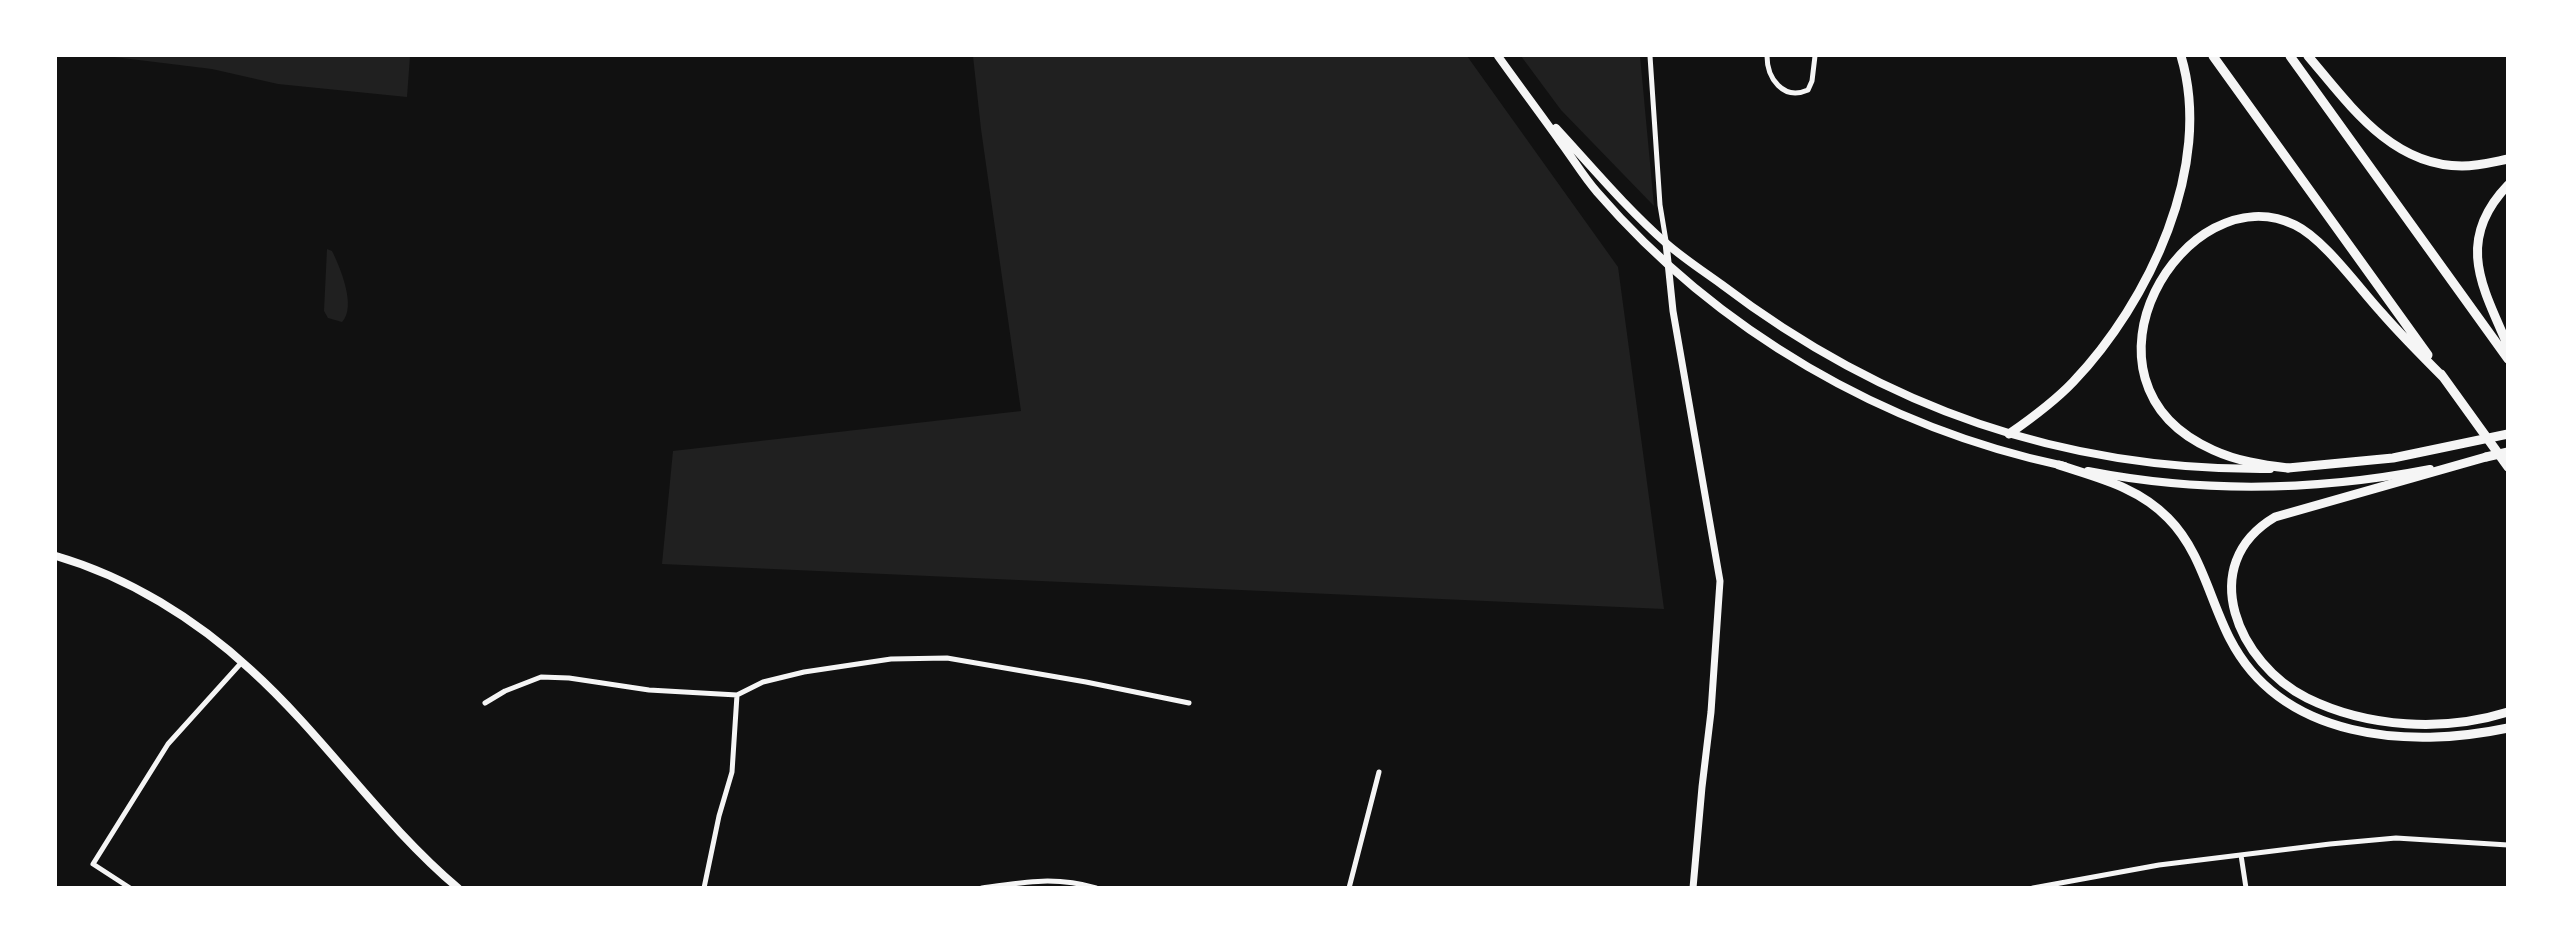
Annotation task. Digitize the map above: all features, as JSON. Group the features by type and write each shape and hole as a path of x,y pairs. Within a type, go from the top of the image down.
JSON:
{"highway":[{"path":"2009,434 2055,399 2085,369 2125,315 2155,259 2179,194 2189,144 2191,105 2181,56"},
{"path":"2213,56 2508,467"},
{"path":"2290,56 2508,359"},
{"path":"2308,56 2373,129 2403,151 2431,162 2454,166 2508,159"},
{"path":"2508,185 2494,202 2485,221 2479,240 2477,258 2483,291 2508,346"},
{"path":"2444,378 2391,325 2319,243 2301,228 2284,221 2261,217 2236,220 2210,232 2176,260 2152,298 2140,340 2145,377 2161,408 2192,438 2228,456 2288,468 2393,458 2508,434"},
{"path":"2508,452 2275,517 2258,530 2242,549 2233,572 2231,595 2240,628 2259,658 2284,683 2316,702 2367,718 2420,724 2477,720 2508,712"},
{"path":"2059,465 2131,490 2148,500 2168,518 2182,533 2194,554 2223,624 2238,652 2256,676 2288,703 2337,725 2398,737 2448,738 2508,728"}],"main road":[{"path":"1498,56 1595,190 1670,268 1722,310 1765,340 1858,394 1956,435 2059,465 2111,475 2165,482 2271,487 2378,478 2486,457"},
{"path":"1532,101 1635,214 1666,243 1771,321 1846,367 1926,405 2009,434 2078,451 2130,460 2199,467 2288,468"},
{"path":"56,556 101,573 160,601 208,634 242,662 298,718 423,858 458,888"}],"street":[{"path":"1650,56 1660,205 1670,268 1673,311 1720,581 1711,712 1693,888"},
{"path":"1767,56 1767,66 1775,83 1792,93 1808,90 1812,81 1815,56"},
{"path":"485,703 505,691 541,677 569,678 649,690 737,695 763,682 804,672 891,659 947,658 1086,682 1189,703"},
{"path":"130,888 93,864 168,744 242,662"},
{"path":"704,888 719,816 732,772 737,695"},
{"path":"1349,888 1379,772"},
{"path":"2033,888 2159,866 2396,838 2508,845"},
{"path":"2241,855 2246,888"},
{"path":"982,888 1025,882 1070,880 1096,888"}],"shaded area":[{"path":"106,56 410,56 407,97 278,84 212,69"},
{"path":"973,56 1467,56 1618,267 1664,609 662,564 673,451 1021,411 981,129"},
{"path":"1521,56 1640,56 1654,206 1561,110"},
{"path":"327,249 332,251 346,287 348,307 342,322 328,318 324,311"}]}
